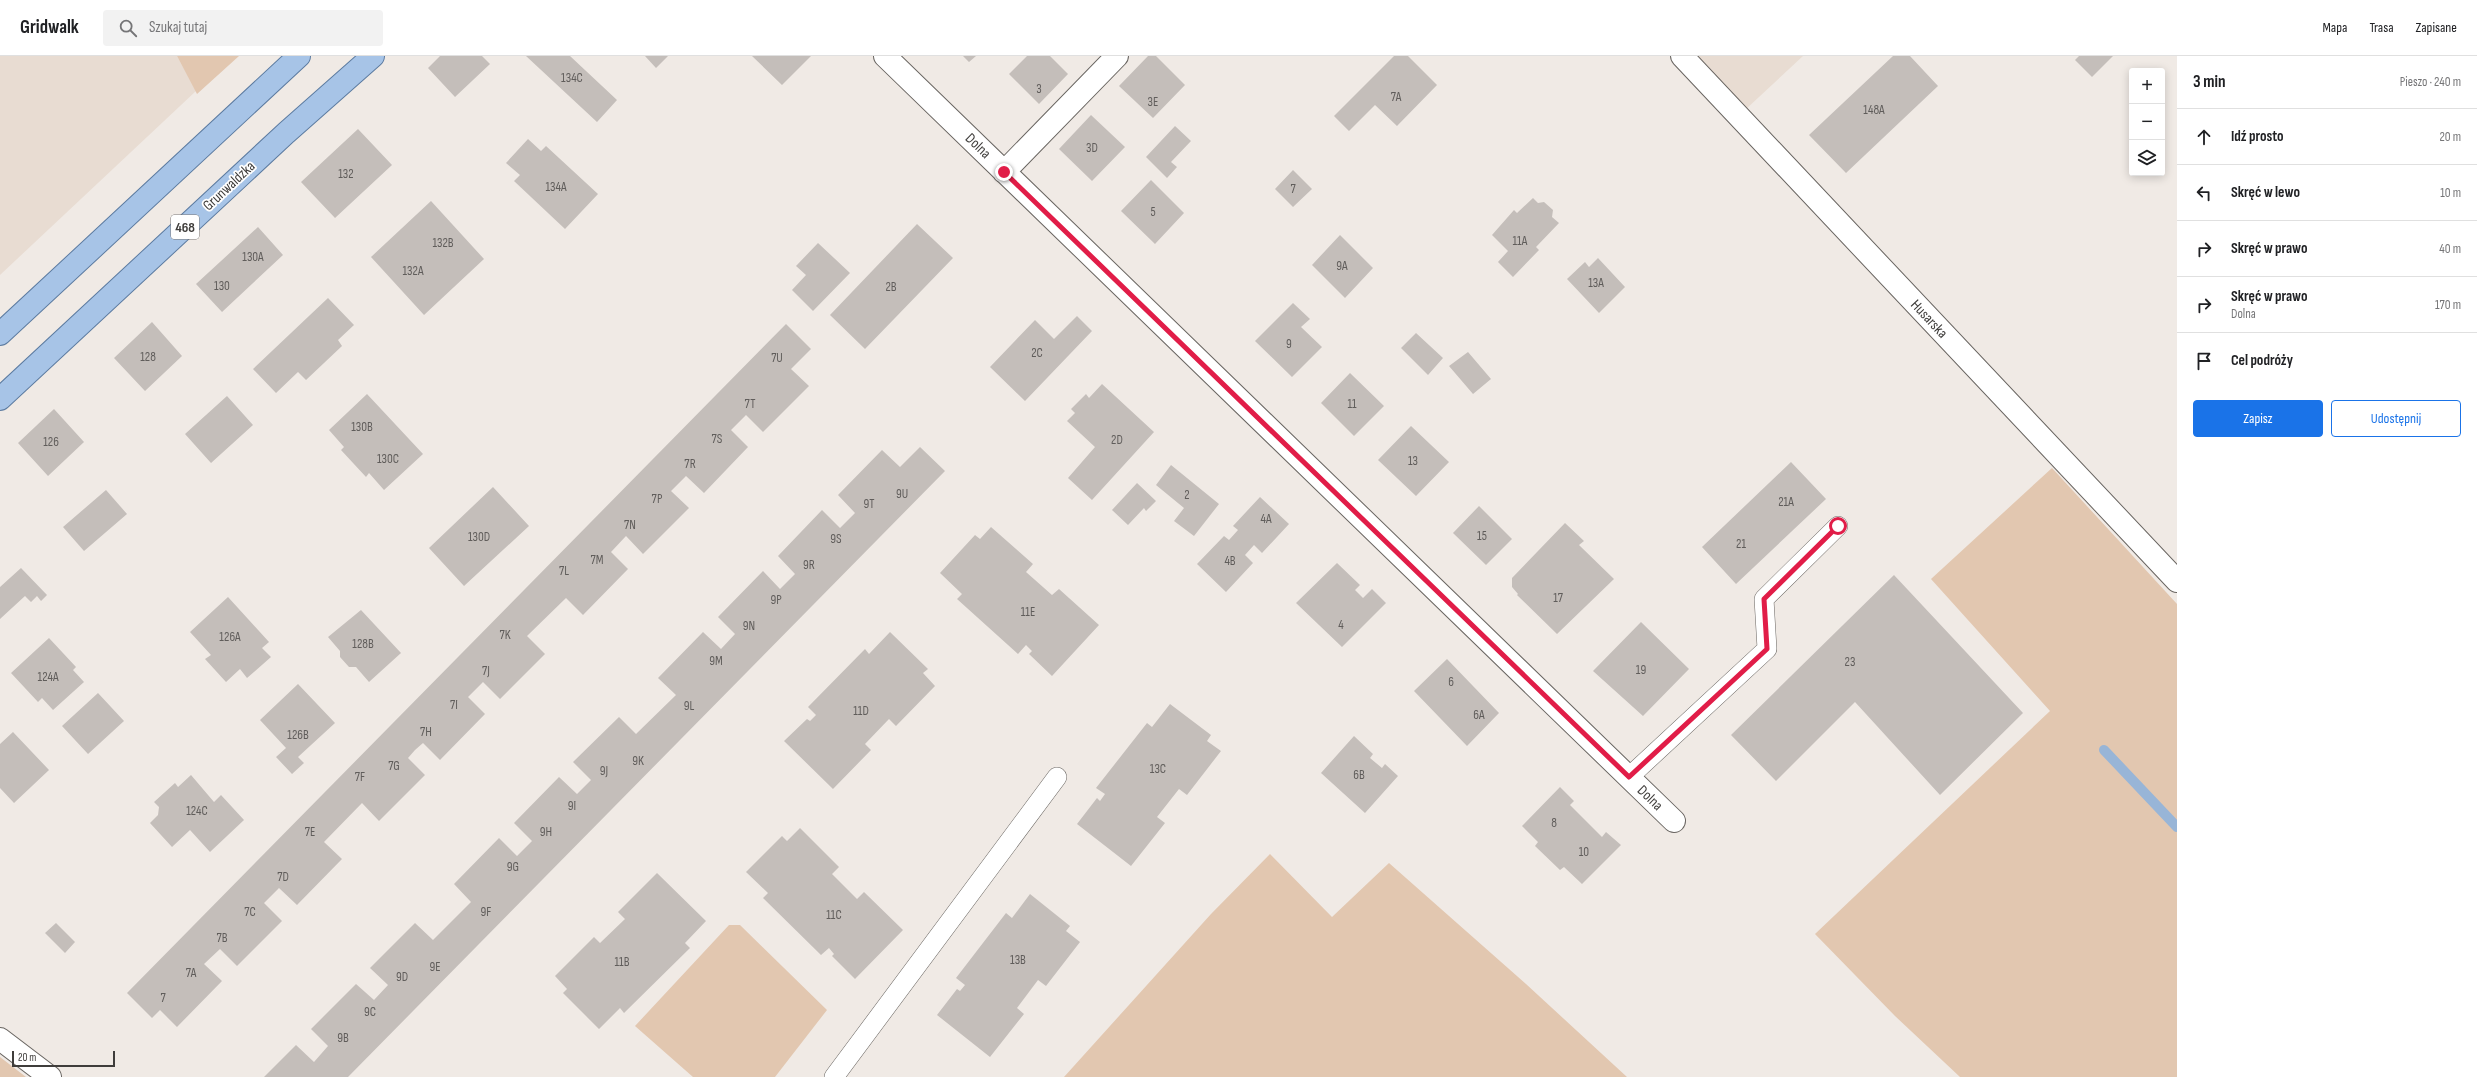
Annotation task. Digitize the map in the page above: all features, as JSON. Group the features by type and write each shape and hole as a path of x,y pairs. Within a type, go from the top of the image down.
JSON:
{"main road":[{"path":"0,334 299,56"},
{"name":"Grunwaldzka","path":"0,399 286,133 372,56"}],"street":[{"name":"Dolna","path":"885,56 1674,821"},
{"path":"1004,172 1117,56"},
{"name":"Husarska","path":"1682,56 2177,581"},
{"path":"0,1039 50,1077"}],"lane":[{"path":"1629,777 1767,649 1764,599 1838,526"},
{"path":"834,1077 1057,777"}],"shaded area":[{"path":"0,56 177,56 196,91 0,275"},
{"path":"177,56 239,56 197,94"},
{"path":"1694,56 1803,56 1745,110"},
{"path":"2052,468 2177,604 2177,1077 1960,1077 1895,1016 1815,934 2050,711 1931,579"},
{"path":"1270,854 1332,917 1389,863 1526,984 1627,1077 1064,1077 1211,914"},
{"path":"729,925 740,925 827,1010 775,1077 693,1077 635,1026"},
{"path":"0,1057 26,1077 0,1077"}],"building":[{"path":"440,56 482,56 490,64 455,97 428,68"},
{"path":"526,56 570,56 617,100 597,122"},
{"path":"645,56 668,56 656,68"},
{"path":"752,56 811,56 782,85"},
{"path":"963,56 976,56 969,62"},
{"path":"1027,56 1050,56 1068,74 1039,104 1009,74"},
{"path":"1148,56 1156,56 1185,85 1153,118 1119,86"},
{"path":"1394,56 1408,56 1437,85 1397,126 1375,105 1349,131 1334,116"},
{"path":"1893,56 1910,56 1938,86 1846,173 1809,135"},
{"path":"2079,56 2113,56 2092,77 2075,60"},
{"path":"1091,115 1125,147 1092,181 1059,149"},
{"path":"1175,126 1191,141 1171,162 1177,167 1167,178 1146,157"},
{"path":"358,129 392,165 335,218 301,182"},
{"path":"528,139 541,151 546,146 598,194 565,229 514,181 520,175 506,163"},
{"path":"1293,170 1312,189 1293,207 1275,189"},
{"path":"1151,180 1184,213 1155,244 1121,211"},
{"path":"1533,198 1538,203 1544,202 1553,210 1552,217 1559,223 1536,247 1539,250 1513,277 1498,262 1508,251 1492,235 1514,210 1517,213"},
{"path":"431,201 484,259 424,315 371,257"},
{"path":"917,224 953,258 865,349 830,315"},
{"path":"258,227 283,255 222,312 196,284"},
{"path":"1340,235 1373,268 1345,298 1312,265"},
{"path":"818,243 850,273 813,311 792,290 806,275 796,266"},
{"path":"1598,258 1625,287 1599,313 1567,279 1585,262 1589,267"},
{"path":"328,298 354,325 338,340 342,346 306,380 298,372 276,393 253,369"},
{"path":"1293,303 1310,319 1301,327 1322,347 1292,377 1255,341"},
{"path":"1077,316 1092,331 1025,401 990,367 1035,320 1054,339"},
{"path":"152,322 182,356 145,391 114,358"},
{"path":"786,324 811,349 791,369 809,386 763,432 746,415 731,430 748,447 704,493 686,476 671,491 689,508 643,554 626,536 611,552 628,569 583,615 566,598 527,636 545,654 500,699 483,682 468,697 485,714 440,760 423,743 415,750 408,758 425,775 379,821 362,803 324,842 342,859 297,905 279,888 264,903 282,921 237,966 220,949 204,964 222,981 177,1027 160,1010 152,1018 127,993"},
{"path":"1416,333 1443,358 1428,375 1401,348"},
{"path":"1468,352 1491,379 1473,394 1449,366"},
{"path":"1350,373 1384,406 1354,436 1321,403"},
{"path":"1102,384 1154,432 1092,500 1068,478 1095,447 1067,421 1075,413 1071,409 1086,394 1089,398"},
{"path":"367,394 423,454 384,490 369,473 366,477 341,450 344,447 329,430"},
{"path":"227,396 253,425 211,463 185,434"},
{"path":"54,409 84,442 48,476 18,443"},
{"path":"1411,426 1449,462 1416,496 1378,460"},
{"path":"920,447 945,471 348,1077 264,1077 296,1045 314,1062 328,1046 311,1029 356,984 374,1000 388,985 370,968 415,923 433,940 471,902 454,884 499,838 517,856 532,841 514,823 559,777 577,794 591,780 573,762 619,717 636,734 676,695 658,678 703,632 721,649 735,634 718,617 763,571 780,589 795,574 778,556 822,510 840,528 855,513 838,495 882,450 900,467"},
{"path":"1791,462 1826,499 1736,584 1702,547"},
{"path":"1171,465 1219,504 1194,536 1174,521 1184,508 1156,485"},
{"path":"1137,483 1156,501 1146,511 1144,508 1128,525 1112,510"},
{"path":"493,487 529,526 464,586 429,548"},
{"path":"106,490 127,514 84,551 63,527"},
{"path":"1260,497 1289,524 1262,553 1254,545 1245,555 1253,563 1226,592 1197,564 1224,536 1229,540 1238,530 1233,526"},
{"path":"1479,506 1512,539 1486,565 1453,533"},
{"path":"1565,523 1584,541 1579,545 1614,579 1557,634 1517,595 1518,594 1512,587 1512,578"},
{"path":"991,527 1033,564 1026,572 1052,595 1059,589 1099,625 1052,676 1029,654 1032,651 1026,645 1018,654 957,599 962,594 940,573 975,535 980,539"},
{"path":"1337,563 1360,585 1355,590 1363,598 1372,589 1386,603 1342,647 1296,603"},
{"path":"21,568 47,595 41,601 37,596 31,602 25,596 0,619 0,587"},
{"path":"1894,575 2023,713 1940,795 1855,702 1776,781 1731,735"},
{"path":"228,597 269,642 262,648 271,657 247,678 240,669 226,682 205,659 211,655 190,632"},
{"path":"361,610 401,653 369,682 356,667 349,667 340,657 340,651 328,637"},
{"path":"1641,622 1689,669 1643,716 1593,671"},
{"path":"890,632 928,669 923,673 935,686 896,726 889,719 865,744 871,750 833,789 784,741 807,719 810,721 816,715 808,707 865,649 869,654"},
{"path":"49,638 76,667 73,670 84,682 53,710 42,698 38,702 11,673"},
{"path":"1447,659 1499,713 1467,746 1414,691"},
{"path":"298,684 335,723 298,757 304,763 292,774 276,757 286,748 260,720"},
{"path":"98,693 124,721 88,754 62,726"},
{"path":"1170,704 1211,735 1207,741 1221,751 1187,795 1179,789 1157,817 1165,823 1131,866 1077,824 1097,798 1100,801 1105,794 1096,788 1147,723 1152,727"},
{"path":"13,732 49,770 14,803 0,788 0,744"},
{"path":"1354,736 1373,754 1370,758 1382,768 1385,764 1398,776 1365,813 1321,773"},
{"path":"191,775 214,802 221,795 244,820 210,852 190,830 172,847 150,823 158,815 159,807 154,802 175,783 178,787"},
{"path":"1560,787 1574,801 1570,805 1602,837 1606,832 1621,845 1582,884 1564,867 1560,870 1535,846 1538,842 1522,826"},
{"path":"800,828 839,867 832,874 857,899 864,892 903,930 855,979 832,956 834,954 829,948 821,955 763,898 768,893 746,872 782,836 787,841"},
{"path":"657,873 706,921 685,943 690,948 624,1013 620,1008 599,1029 563,993 567,989 555,976 594,937 600,943 625,919 618,912"},
{"path":"1030,894 1070,926 1066,931 1080,942 1046,986 1038,980 1017,1008 1024,1014 990,1057 937,1015 957,989 960,991 965,985 956,978 1006,913 1012,918"},
{"path":"56,923 75,942 65,953 45,933"}],"waterway":[{"path":"2104,750 2177,827"}],"route":[{"path":"1004,172 1629,777 1767,649 1764,599 1838,526"}]}
